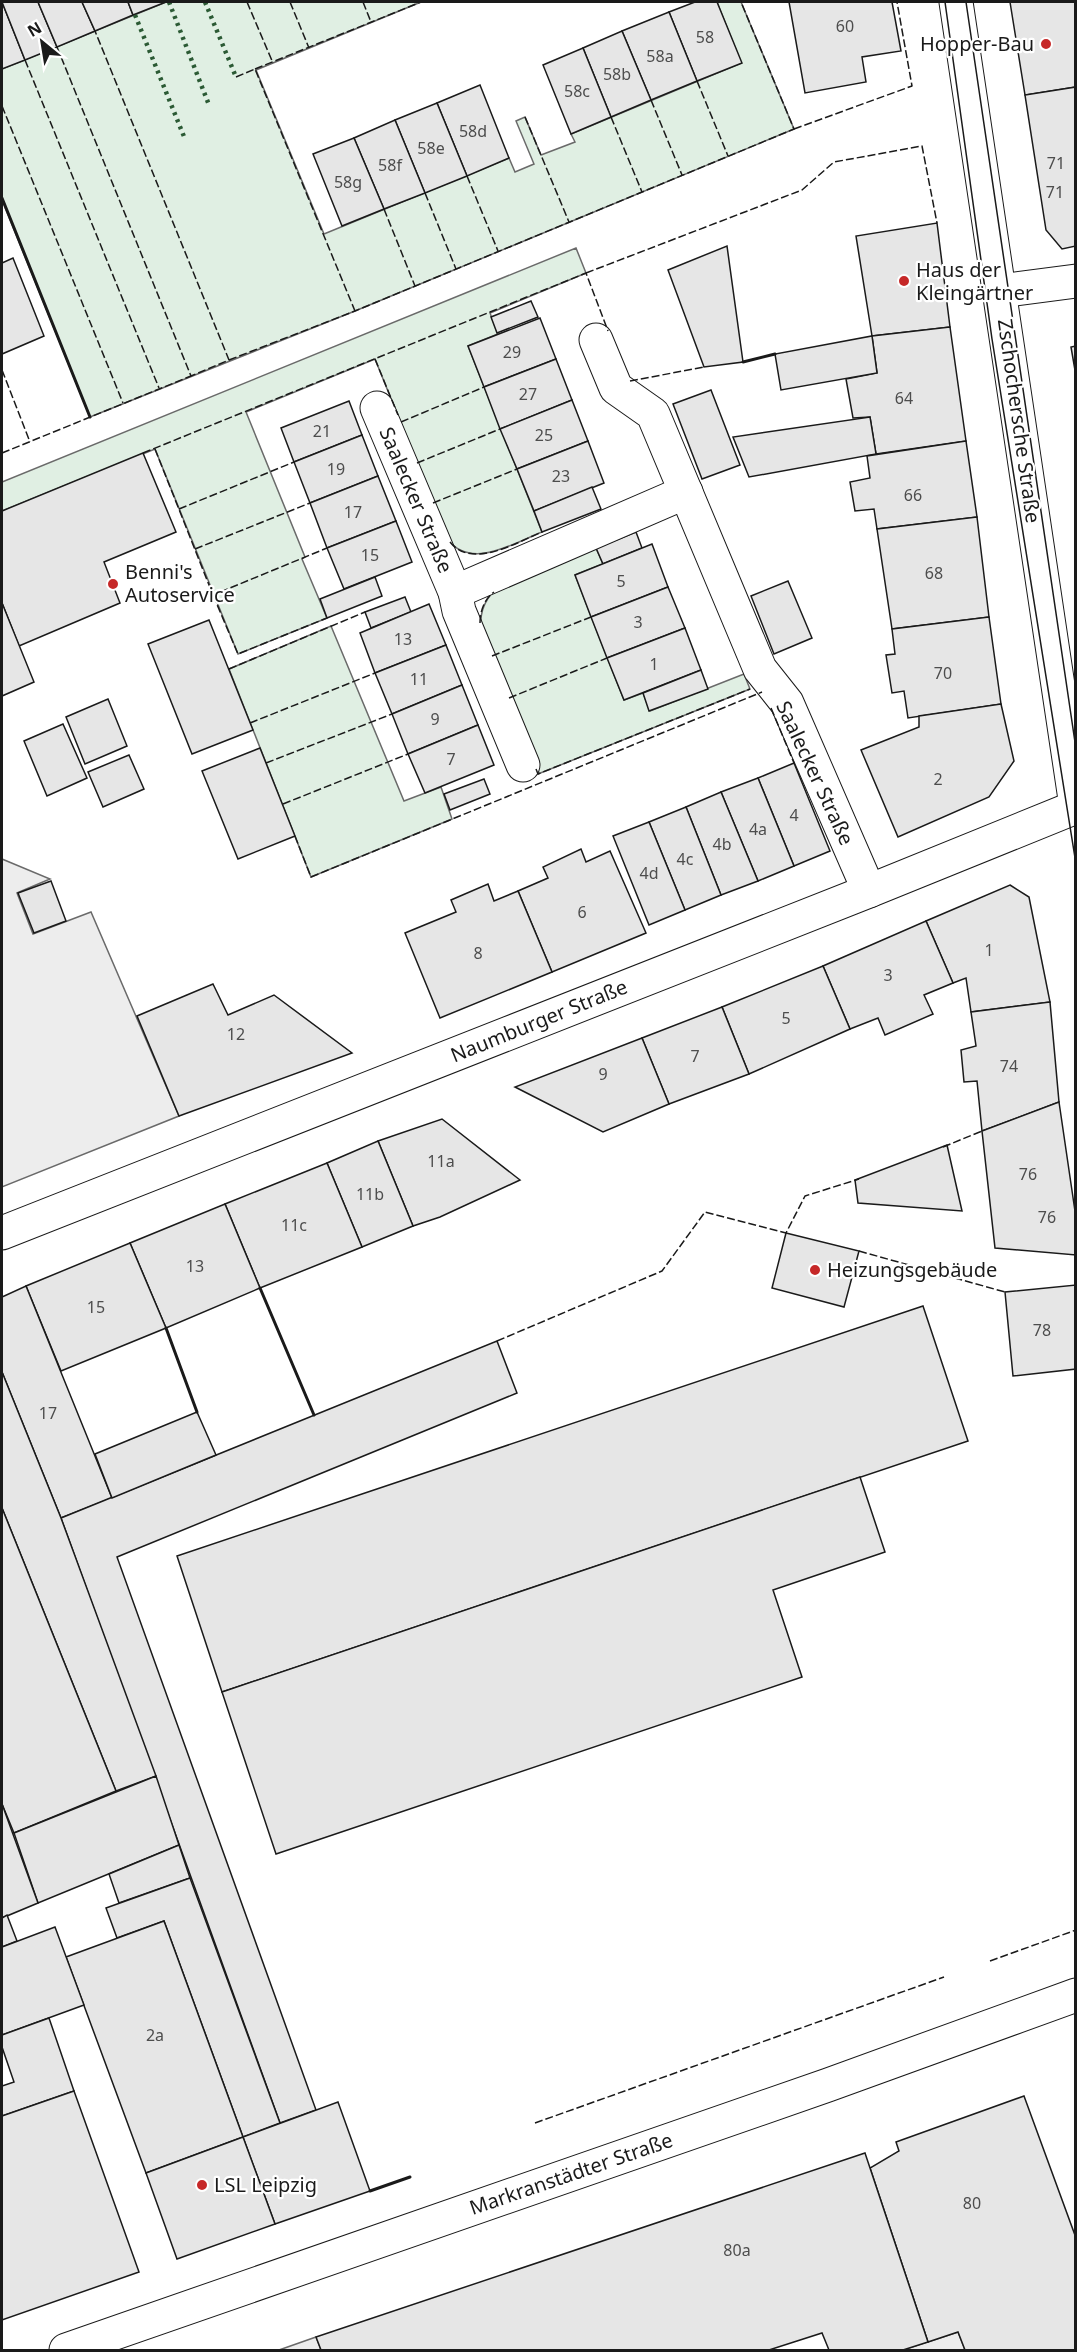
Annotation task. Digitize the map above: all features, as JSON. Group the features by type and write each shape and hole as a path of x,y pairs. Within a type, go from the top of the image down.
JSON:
{"street":[{"name":"Zschochersche Straße","path":"956,2 1076,806"},
{"path":"1000,291 1076,281"},
{"name":"Saalecker Straße","path":"596,340 616,388 653,414 759,669 787,703 869,891"},
{"name":"Saalecker Straße","path":"377,408 455,592 459,611 523,765"},
{"name":"Saalecker Straße","path":"455,592 686,492"},
{"name":"Naumburger Straße","path":"2,1233 869,891 1076,806"},
{"name":"Markranstädter Straße","path":"66,2350 828,2085 1076,1995"}],"green space":[{"path":"166,2 421,2 256,70 324,234 509,158 515,172 534,164 516,121 525,117 541,155 575,142 571,134 741,63 717,2 741,2 794,129 355,311 90,417 2,200 2,69"},
{"path":"576,248 586,273 490,313 498,334 468,346 542,532 506,547 481,554 458,549 448,540 375,359 246,412 305,557 302,559 327,618 238,654 155,449 2,511 2,482"},
{"path":"596,548 603,564 575,575 624,700 643,693 650,711 744,674 750,689 538,774 481,627 483,610 491,594"},
{"path":"331,626 404,801 441,787 452,819 311,877 229,669"}],"shaded area":[{"path":"2,859 50,879 17,893 33,934 91,912 179,1116 2,1187"},
{"path":"958,2332 965,2350 903,2350"},
{"path":"316,2337 321,2350 279,2350"}],"building":[{"path":"2,2 25,60 2,69"},
{"path":"2,2 38,2 57,47 25,60"},
{"path":"38,2 82,2 95,31 57,47"},
{"path":"82,2 128,2 133,15 95,31"},
{"path":"128,2 166,2 133,15"},
{"path":"695,2 717,2 742,63 697,81 669,12"},
{"path":"789,2 892,2 901,51 862,57 866,82 805,93"},
{"name":"Hopper-Bau","path":"1010,2 1076,2 1076,87 1025,95"},
{"path":"669,12 697,81 651,100 622,31"},
{"path":"622,31 651,100 611,117 583,48"},
{"path":"583,48 611,117 571,134 543,65"},
{"path":"480,85 509,158 467,176 437,103"},
{"path":"1076,87 1076,246 1062,249 1046,230 1025,95"},
{"path":"437,103 467,176 425,193 395,120"},
{"path":"395,120 425,193 384,209 354,138"},
{"path":"354,138 384,209 342,226 313,154"},
{"name":"Haus der Kleingärtner","path":"937,223 950,327 872,336 856,236"},
{"path":"727,246 743,362 704,367 668,270"},
{"path":"13,258 44,336 2,354 2,263"},
{"path":"531,301 538,317 497,333 491,317"},
{"path":"540,318 556,359 484,387 468,346"},
{"path":"950,327 966,441 876,454 870,417 853,418 846,379 877,373 872,336"},
{"path":"872,336 877,373 781,390 775,354"},
{"path":"1076,346 1076,376 1071,347"},
{"path":"556,359 572,400 500,429 484,387"},
{"path":"711,390 740,465 702,479 673,404"},
{"path":"572,400 588,441 517,469 500,429"},
{"path":"349,401 362,435 294,462 281,428"},
{"path":"870,417 876,454 749,477 733,437"},
{"path":"362,435 378,476 310,503 294,462"},
{"path":"588,441 604,483 534,511 517,469"},
{"path":"966,441 977,517 877,529 874,509 855,511 850,482 870,478 867,456"},
{"path":"143,453 176,532 104,562 120,603 19,646 2,603 2,511"},
{"path":"378,476 396,521 327,548 310,503"},
{"path":"592,487 601,509 542,532 534,511"},
{"path":"977,517 989,617 892,629 877,529"},
{"path":"396,521 412,562 344,589 327,548"},
{"path":"636,532 642,548 603,564 596,548"},
{"path":"652,544 668,587 591,617 575,575"},
{"path":"375,577 382,596 327,618 320,599"},
{"path":"788,581 812,638 774,654 751,596"},
{"path":"668,587 685,628 607,658 591,617"},
{"path":"405,597 411,612 371,628 365,612"},
{"path":"2,603 34,682 2,696"},
{"path":"429,604 446,645 375,673 360,633"},
{"path":"989,617 1001,704 908,718 904,691 892,693 886,655 895,654 892,629"},
{"path":"209,620 253,730 192,754 148,644"},
{"path":"685,628 701,670 624,700 607,658"},
{"path":"446,645 462,685 392,714 375,673"},
{"path":"701,670 708,689 649,711 643,693"},
{"path":"462,685 478,725 408,754 392,714"},
{"path":"108,699 127,746 85,764 66,717"},
{"path":"1001,704 1014,761 989,797 898,837 861,750 919,727 919,716"},
{"path":"63,724 87,778 47,796 24,741"},
{"path":"478,725 494,765 425,793 408,754"},
{"path":"260,748 295,836 238,859 202,771"},
{"path":"129,755 144,789 103,807 88,772"},
{"path":"794,763 830,851 794,866 758,778"},
{"path":"758,778 794,866 758,881 721,792"},
{"path":"484,779 490,794 450,810 444,794"},
{"path":"721,792 758,881 721,895 686,807"},
{"path":"686,807 721,895 685,910 649,822"},
{"path":"649,822 685,910 649,925 613,836"},
{"path":"581,849 586,862 610,851 646,933 552,972 518,891 548,878 543,867"},
{"path":"51,881 66,921 34,933 18,893"},
{"path":"488,884 494,901 518,891 552,972 440,1018 405,933 456,912 451,900"},
{"path":"1010,885 1029,897 1050,1002 971,1012 966,978 953,983 926,921"},
{"path":"926,921 953,983 924,995 933,1014 885,1035 878,1018 850,1029 823,966"},
{"path":"823,966 850,1029 749,1074 722,1007"},
{"path":"213,984 228,1015 274,995 352,1053 179,1116 137,1016"},
{"path":"1050,1002 1059,1102 982,1131 977,1081 964,1082 961,1050 976,1046 971,1012"},
{"path":"722,1007 749,1074 669,1104 642,1038"},
{"path":"642,1038 669,1104 603,1132 515,1087"},
{"path":"1059,1102 1076,1218 1076,1255 995,1248 982,1131"},
{"path":"442,1119 520,1180 440,1217 413,1226 378,1141"},
{"path":"378,1141 413,1226 362,1247 327,1163"},
{"path":"947,1145 962,1211 858,1203 855,1180"},
{"path":"327,1163 362,1247 260,1288 225,1204"},
{"path":"225,1204 260,1288 166,1328 130,1243"},
{"name":"Heizungsgebäude","path":"786,1233 859,1251 844,1307 772,1288"},
{"path":"130,1243 166,1328 61,1371 26,1286"},
{"path":"1076,1285 1076,1369 1013,1376 1005,1292"},
{"path":"26,1286 112,1498 61,1518 2,1372 2,1297"},
{"path":"923,1306 968,1441 222,1692 177,1556"},
{"path":"497,1341 517,1393 117,1557 316,2110 280,2123 61,1518"},
{"path":"2,1372 61,1518 156,1776 116,1791 2,1508"},
{"path":"197,1412 216,1455 112,1498 95,1454"},
{"path":"860,1477 885,1552 773,1590 802,1677 276,1854 222,1692"},
{"path":"2,1508 116,1791 14,1833 2,1804"},
{"path":"156,1776 179,1845 38,1903 14,1833"},
{"path":"2,1804 38,1903 2,1918"},
{"path":"179,1845 190,1878 119,1903 109,1874"},
{"path":"190,1878 280,2123 243,2137 164,1921 117,1938 106,1908"},
{"path":"7,1915 17,1941 2,1947 2,1918"},
{"path":"164,1921 243,2137 146,2173 66,1957"},
{"path":"55,1927 84,2005 2,2035 2,1947"},
{"path":"49,2018 74,2091 2,2116 2,2086 14,2082 2,2047 2,2035"},
{"path":"74,2091 139,2272 2,2320 2,2116"},
{"path":"1024,2096 1076,2238 1076,2350 965,2350 958,2332 928,2342 870,2168 899,2151 896,2142"},
{"path":"338,2102 370,2191 275,2224 243,2137"},
{"path":"243,2137 275,2224 177,2259 146,2173"},
{"path":"865,2153 928,2342 903,2350 829,2350 822,2333 769,2350 321,2350 316,2337"}],"tram line":[{"path":"945,2 992,339 1076,864"},
{"path":"966,2 1076,749"}],"hedge":[{"path":"169,2 209,105"},
{"path":"205,2 236,77"},
{"path":"135,15 185,139"}],"fence":[{"path":"247,2 273,63"},
{"path":"290,2 309,48"},
{"path":"363,2 371,22"},
{"path":"255,69 421,2"},
{"path":"229,360 355,311 794,129 741,2"},
{"path":"794,129 912,86 897,2"},
{"path":"57,47 191,376 229,360 95,31"},
{"path":"25,60 159,388"},
{"path":"236,77 255,69 355,311"},
{"path":"697,81 728,156"},
{"path":"651,100 682,175"},
{"path":"2,106 123,403"},
{"path":"525,117 569,222"},
{"path":"611,117 642,192"},
{"path":"586,273 802,190 834,162 922,146 937,223"},
{"path":"467,176 498,251"},
{"path":"425,193 456,269"},
{"path":"384,209 415,286"},
{"path":"143,453 586,273 608,331"},
{"path":"375,359 398,415"},
{"path":"630,381 704,367"},
{"path":"2,370 30,442"},
{"path":"2,453 191,376"},
{"path":"401,422 484,387"},
{"path":"417,463 500,429"},
{"path":"155,449 213,595 327,548"},
{"path":"179,509 294,462"},
{"path":"433,503 517,469"},
{"path":"195,549 310,503"},
{"path":"450,542 459,550 470,554 482,554 508,547 542,532"},
{"path":"480,623 483,606 494,592"},
{"path":"213,595 238,654 327,618"},
{"path":"229,669 365,612"},
{"path":"492,656 591,617"},
{"path":"509,698 607,658"},
{"path":"250,723 375,673"},
{"path":"536,769 538,774 750,689"},
{"path":"295,836 311,877 762,692"},
{"path":"771,708 794,763"},
{"path":"266,763 392,714"},
{"path":"283,804 408,754"},
{"path":"943,1147 982,1131"},
{"path":"497,1341 662,1271 705,1212 786,1233 805,1196 859,1179"},
{"path":"859,1251 1005,1292"},
{"path":"990,1961 1076,1930"},
{"path":"535,2123 944,1977"}],"wall":[{"path":"2,198 90,417"},
{"path":"743,362 775,354"},
{"path":"260,1288 314,1415"},
{"path":"166,1328 197,1412"},
{"path":"370,2191 410,2177"}],"place":[{"name":"Hopper-Bau","path":"1046,44"},
{"name":"Haus der Kleingärtner","path":"904,281"},
{"name":"Benni's Autoservice","path":"113,584"},
{"name":"Heizungsgebäude","path":"815,1270"},
{"name":"LSL Leipzig","path":"202,2185"}]}
